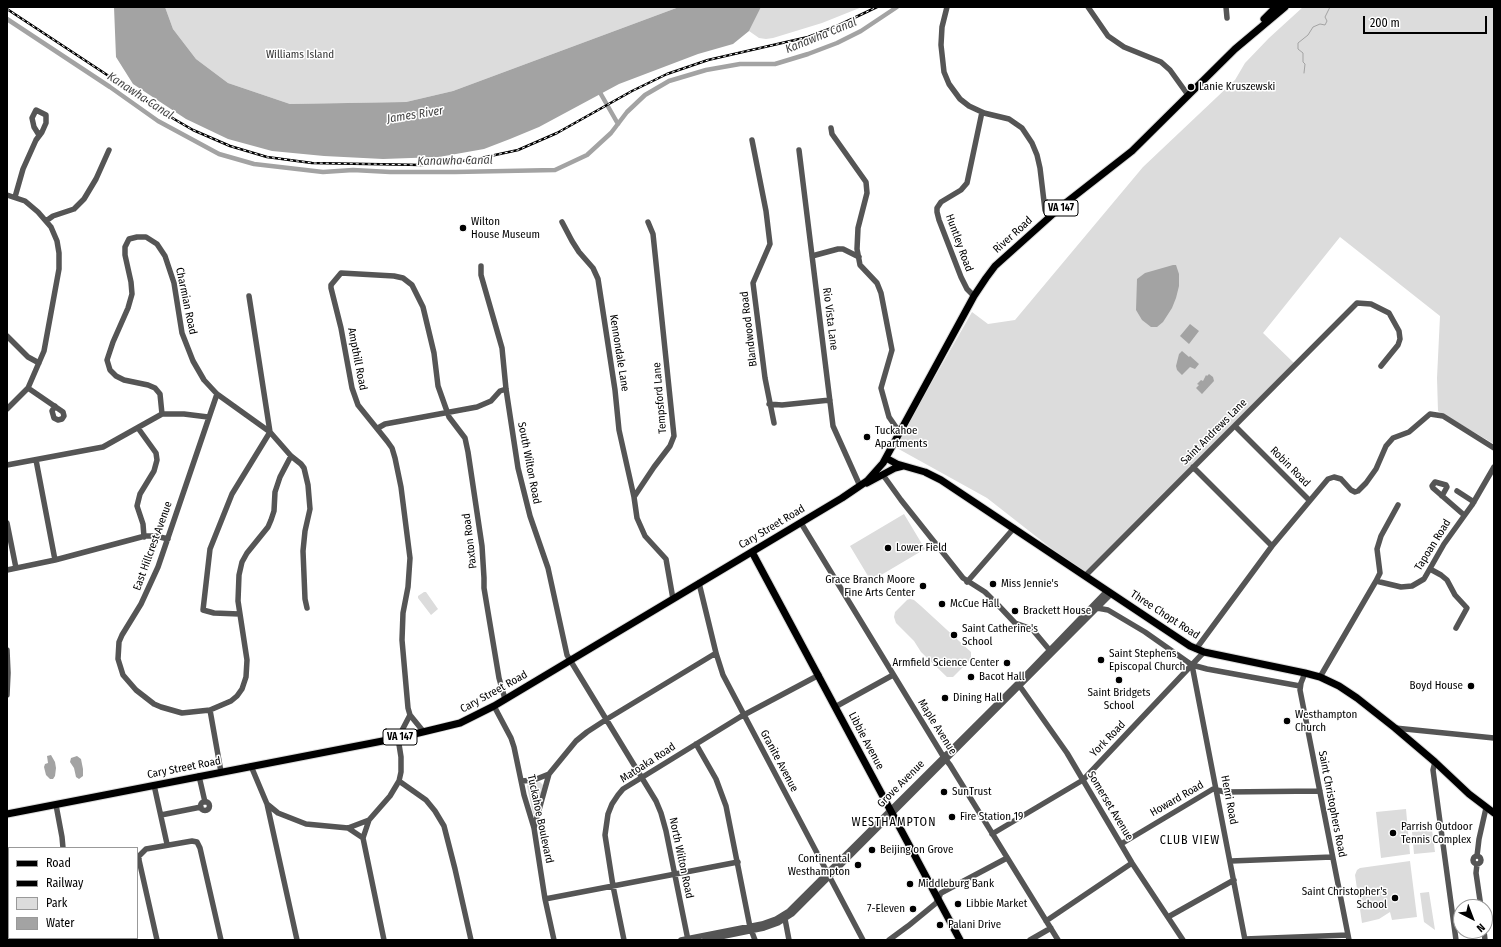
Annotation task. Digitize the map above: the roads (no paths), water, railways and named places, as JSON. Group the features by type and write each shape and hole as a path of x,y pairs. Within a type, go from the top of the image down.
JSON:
{"main road":[{"name":"VA 147","path":"1244,40 1276,7"},
{"name":"VA 147","path":"1244,40 1285,7"},
{"name":"River Road","path":"886,458 974,296 995,266 1049,218 1132,151 1244,40"},
{"name":"Cary Street Road","path":"7,814 398,738 460,723 505,700 801,523 860,486 878,469 886,458"},
{"name":"Three Chopt Road","path":"886,458 897,464 918,469 936,478 1014,528 1182,642 1200,650 1320,677 1348,691 1395,728 1486,808 1494,813"},
{"path":"860,486 895,468 904,466"},
{"name":"Libbie Avenue","path":"752,552 960,940"}],"street":[{"path":"947,7 941,34 946,78 960,99 969,106 982,112 1009,119 1017,124 1027,135 1035,150 1040,168 1045,210 1049,218"},
{"path":"1088,7 1108,36 1124,47 1161,62 1170,70 1188,95"},
{"path":"1226,7 1227,18"},
{"name":"Huntley Road","path":"974,296 965,286 943,233 937,208 941,202 961,190 967,182 982,112"},
{"path":"831,128 832,134 866,182 868,193 858,228 860,265 877,283 881,293 892,350 881,388 889,417 900,433"},
{"path":"15,197 23,169 39,135"},
{"name":"Blandwood Road","path":"752,140 766,211 770,244 754,283 765,378 774,423"},
{"path":"46,221 58,214 74,209 84,199 96,179 109,150"},
{"name":"Rio Vista Lane","path":"799,150 833,426 860,486"},
{"path":"7,195 25,202 38,212 51,227 57,241 59,253 59,269 44,351 28,388 7,409"},
{"name":"Kennondale Lane","path":"562,222 572,241 579,252 593,268 598,279 615,390 619,430 634,497"},
{"name":"Tempsford Lane","path":"634,497 670,446 674,436 653,234 648,222"},
{"name":"Charmian Road","path":"162,414 160,394 155,388 124,380 116,376 110,370 107,360 128,308 132,294 124,250 127,241 133,238 146,237 157,244 165,256 172,275 179,322 185,344 198,369 216,394 270,432 291,456 304,468 308,485 310,509 309,518 304,531 303,551 305,599 307,608"},
{"path":"812,256 838,249 859,257"},
{"name":"South Wilton Road","path":"481,266 481,275 502,348 506,389 518,468 526,501 548,568 567,655 570,661"},
{"name":"Ampthill Road","path":"423,732 410,715 408,708 402,640 403,613 410,572 410,558 408,532 395,458 387,441 358,404 352,388 341,328 331,288 331,285 341,273 394,276 403,278 412,286 423,308 427,322 438,386"},
{"path":"239,614 214,613 203,610 210,549 232,494 270,432 249,296"},
{"name":"Saint Andrews Lane","path":"1085,576 1357,303 1371,304 1389,313 1399,331 1400,339 1398,345 1381,366"},
{"path":"7,336 28,357 39,363"},
{"name":"Paxton Road","path":"438,386 449,417 465,438 468,452 482,546 484,588 499,678 505,700"},
{"path":"28,388 55,406"},
{"path":"378,428 385,424 477,407 491,401 500,391 506,389"},
{"name":"East Hillcrest Avenue","path":"216,394 168,539 149,588 122,635 118,649 118,659 125,677 136,690 154,704 182,713 210,710 231,701 237,696 244,684 247,660 239,614 239,575 242,562 247,553 268,527 274,512 275,492 280,477 291,456"},
{"path":"769,404 782,406 830,400"},
{"path":"7,465 103,447 162,414 184,414 208,417"},
{"name":"Robin Road","path":"1235,426 1309,500 1328,479 1334,477 1341,480 1351,490 1355,492 1358,491 1376,470 1386,446 1393,438 1408,432 1430,414 1443,416 1494,448"},
{"path":"138,428 156,453 157,460 154,471 140,494 136,506 143,524 144,537"},
{"path":"36,460 55,560"},
{"path":"1193,467 1272,546"},
{"name":"Tapoan Road","path":"1376,581 1401,587 1412,586 1424,579 1447,539 1474,502 1494,467"},
{"path":"882,475 967,582 985,592 1015,623 1032,629 1051,652"},
{"path":"1457,491 1474,502"},
{"path":"1442,496 1464,515"},
{"path":"634,497 637,518 645,536 666,559 673,599"},
{"name":"York Road","path":"992,834 1083,780 1192,665 1200,650 1272,546 1309,500"},
{"path":"1320,677 1380,573 1377,549 1381,536 1398,505"},
{"path":"7,523 15,568"},
{"name":"Maple Avenue","path":"801,523 944,758 1058,940"},
{"path":"967,582 1014,528"},
{"path":"7,570 55,560 144,537 156,536 168,539"},
{"path":"7,575 15,568"},
{"path":"1430,569 1447,580 1455,595 1467,608 1456,628"},
{"name":"Granite Avenue","path":"699,583 716,653 723,674 863,940"},
{"name":"Grove Avenue","path":"1051,652 1097,608 1109,593"},
{"name":"Grove Avenue","path":"686,940 771,926 786,919 798,909 829,875 944,758 1109,593"},
{"path":"1097,608 1108,610 1145,632 1192,665 1300,686 1305,673"},
{"path":"7,650 7,695"},
{"path":"534,828 549,774 576,741 586,732 716,653"},
{"name":"North Wilton Road","path":"570,661 607,719 656,801 662,814 675,874 686,940"},
{"name":"Henri Road","path":"1192,665 1245,939"},
{"name":"Matoaka Road","path":"624,940 613,886 605,835 608,814 618,795 624,789 696,744 819,675"},
{"path":"835,707 893,675"},
{"name":"Somerset Avenue","path":"1019,684 1067,753 1132,863 1183,940"},
{"name":"Saint Christophers Road","path":"1300,686 1348,937"},
{"name":"Tuckahoe Boulevard","path":"494,706 511,738 534,828 545,898 554,940"},
{"path":"210,710 221,772"},
{"path":"384,940 363,838 369,820 390,796 398,781 401,772 401,757 398,738 410,715"},
{"path":"1395,728 1494,738"},
{"path":"696,744 716,779 726,806 751,929 755,940"},
{"path":"1435,762 1433,770 1456,940"},
{"path":"251,766 267,804 297,940"},
{"path":"522,781 534,780 549,774"},
{"path":"161,815 201,807 202,803 205,802 199,776"},
{"path":"398,781 426,800 435,810 444,826 456,869 471,940"},
{"path":"154,785 167,844"},
{"name":"Howard Road","path":"1121,844 1213,789 1225,792 1320,791"},
{"path":"267,804 278,813 306,824 348,828 369,820"},
{"path":"56,805 63,847"},
{"path":"1480,899 1476,873 1477,864 1480,863 1481,860 1478,856 1479,840 1486,808"},
{"path":"348,828 363,838"},
{"path":"157,940 138,860 139,856 146,849 167,844 192,841 199,844 221,940"},
{"path":"1231,861 1332,857"},
{"path":"889,940 936,903 941,893 1007,858"},
{"path":"545,898 738,862"},
{"path":"1046,920 1132,863"},
{"name":"Grove Avenue","path":"705,940 751,929 769,922 789,911 829,875"},
{"path":"1168,917 1234,880"},
{"path":"786,919 789,940"},
{"path":"1030,940 1051,928"},
{"path":"1245,939 1348,937"}],"water":[{"name":"James River","path":"114,7 165,7 173,29 196,59 228,83 290,104 406,102 453,91 679,7 761,7 749,31 733,44 698,54 619,84 539,127 510,139 484,149 439,157 383,159 324,156 272,151 228,139 186,119 133,84 116,57"},
{"path":"1176,265 1179,274 1179,286 1176,298 1172,308 1163,322 1157,327 1151,327 1142,320 1136,310 1137,279 1145,273"},
{"path":"1190,324 1199,331 1189,344 1180,336"},
{"path":"1182,351 1199,364 1195,369 1190,367 1182,375 1177,370 1176,366 1179,354"},
{"path":"1209,374 1213,377 1214,381 1202,394 1196,388 1199,385 1197,384 1201,380 1203,381 1206,375 1207,376"},
{"path":"51,755 55,762 56,768 53,779 50,779 46,775 44,767 45,764 48,763 47,756"},
{"path":"77,756 81,759 83,769 83,776 79,779 76,777 74,768 70,762 71,758"}],"waterway":[{"name":"Kanawha Canal","path":"7,19 110,87 158,121 219,154 254,164 323,172 353,170 390,172 455,172 555,170 587,155 611,133 627,112 645,95 669,81 706,70 740,64 775,64 808,54 837,43 861,31 897,7"},
{"path":"1304,73 1305,64 1303,62 1303,53 1298,49 1298,43 1308,35 1313,27 1320,24 1325,25 1327,21 1325,17 1330,7"},
{"path":"598,89 618,124"}],"railway":[{"path":"7,9 174,119 193,130 230,146 267,157 312,163 422,165 472,160 518,150 557,133 632,91 667,74 708,60 808,37 837,26 877,7"}],"place":[{"name":"Lanie Kruszewski","path":"1191,87"},
{"name":"Wilton House Museum","path":"463,228"},
{"name":"Tuckahoe Apartments","path":"867,437"},
{"name":"Lower Field","path":"888,548"},
{"name":"Miss Jennie's","path":"993,584"},
{"name":"Grace Branch Moore Fine Arts Center","path":"923,586"},
{"name":"McCue Hall","path":"942,604"},
{"name":"Brackett House","path":"1015,611"},
{"name":"Saint Catherine's School","path":"954,635"},
{"name":"Saint Stephens Episcopal Church","path":"1101,660"},
{"name":"Armfield Science Center","path":"1007,663"},
{"name":"Bacot Hall","path":"971,677"},
{"name":"Saint Bridgets School","path":"1119,680"},
{"name":"Boyd House","path":"1471,686"},
{"name":"Dining Hall","path":"945,698"},
{"name":"Westhampton Church","path":"1287,721"},
{"name":"SunTrust","path":"944,792"},
{"name":"Fire Station 19","path":"952,817"},
{"name":"Parrish Outdoor Tennis Complex","path":"1393,833"},
{"name":"Beijing on Grove","path":"872,850"},
{"name":"Continental Westhampton","path":"858,865"},
{"name":"Middleburg Bank","path":"910,884"},
{"name":"Saint Christopher's School","path":"1395,898"},
{"name":"Libbie Market","path":"958,904"},
{"name":"7-Eleven","path":"913,909"},
{"name":"Palani Drive","path":"940,925"}],"district":[{"name":"WESTHAMPTON","path":"894,823"},
{"name":"CLUB VIEW","path":"1190,841"}],"park label":[{"name":"Williams Island","path":"300,55"}]}
